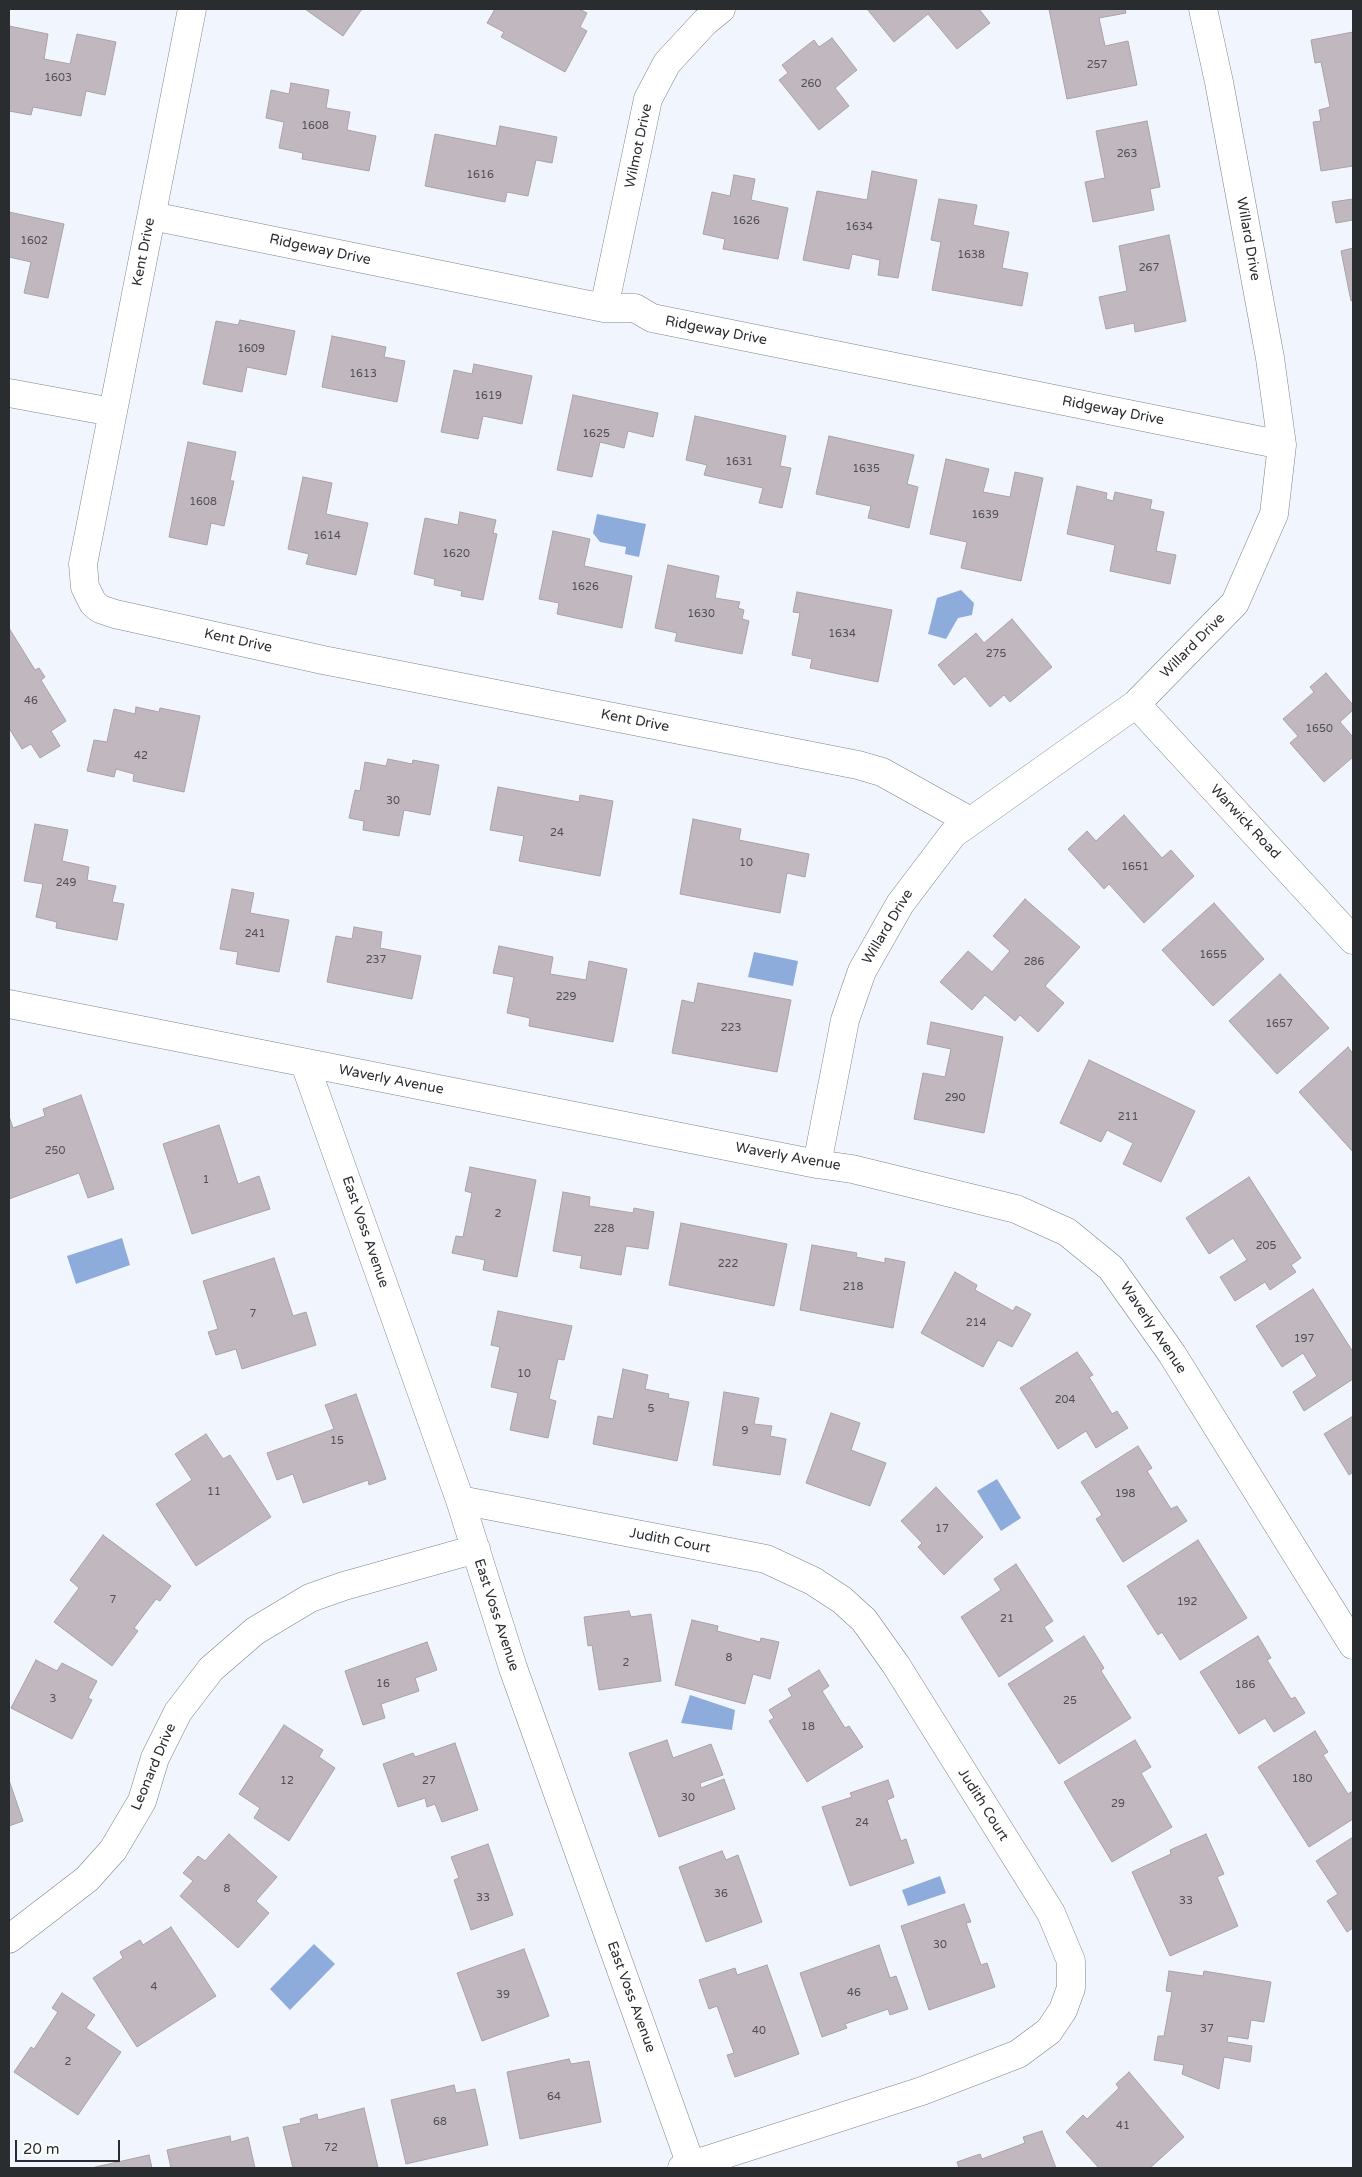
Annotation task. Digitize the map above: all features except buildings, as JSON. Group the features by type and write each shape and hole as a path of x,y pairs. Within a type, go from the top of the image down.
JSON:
{"street":[{"name":"Kent Drive","path":"192,9 83,564 83,577 88,596 100,609 323,660 858,764 882,772 970,821"},
{"name":"Wilmot Drive","path":"604,308 648,99 667,62 705,22 721,9"},
{"name":"Willard Drive","path":"817,1164 845,1020 862,970 900,904 953,834 1136,704 1235,603 1274,514 1282,445 1270,358 1219,82 1203,9"},
{"name":"Ridgeway Drive","path":"152,216 604,308 635,308 652,318 1282,445"},
{"path":"9,393 112,412"},
{"name":"Warwick Road","path":"1136,704 1353,940"},
{"name":"Waverly Avenue","path":"9,1004 305,1064 817,1164 852,1169 1016,1209 1066,1232 1111,1268 1172,1354 1353,1645"},
{"name":"East Voss Avenue","path":"305,1064 460,1500 513,1668 686,2167"},
{"name":"Judith Court","path":"460,1500 766,1560 813,1580 842,1600 864,1620 896,1665 1050,1914 1071,1961 1071,1988 1063,2010 1049,2030 1018,2054 922,2091 686,2167"},
{"name":"Leonard Drive","path":"9,1939 87,1879 113,1850 142,1802 155,1758 178,1712 211,1669 255,1631 310,1598 344,1586 476,1550"}],"water":[{"path":"597,514 646,524 639,557 625,554 626,547 600,542 593,533"},
{"path":"961,590 974,603 972,615 958,618 946,639 928,634 937,598"},
{"path":"754,952 798,961 793,986 748,977"},
{"path":"122,1238 130,1265 76,1284 67,1256"},
{"path":"997,1479 1021,1518 1001,1531 977,1491"},
{"path":"690,1695 735,1710 732,1730 681,1723"},
{"path":"940,1876 946,1893 908,1906 902,1890"},
{"path":"314,1944 335,1964 290,2010 270,1989"}]}
